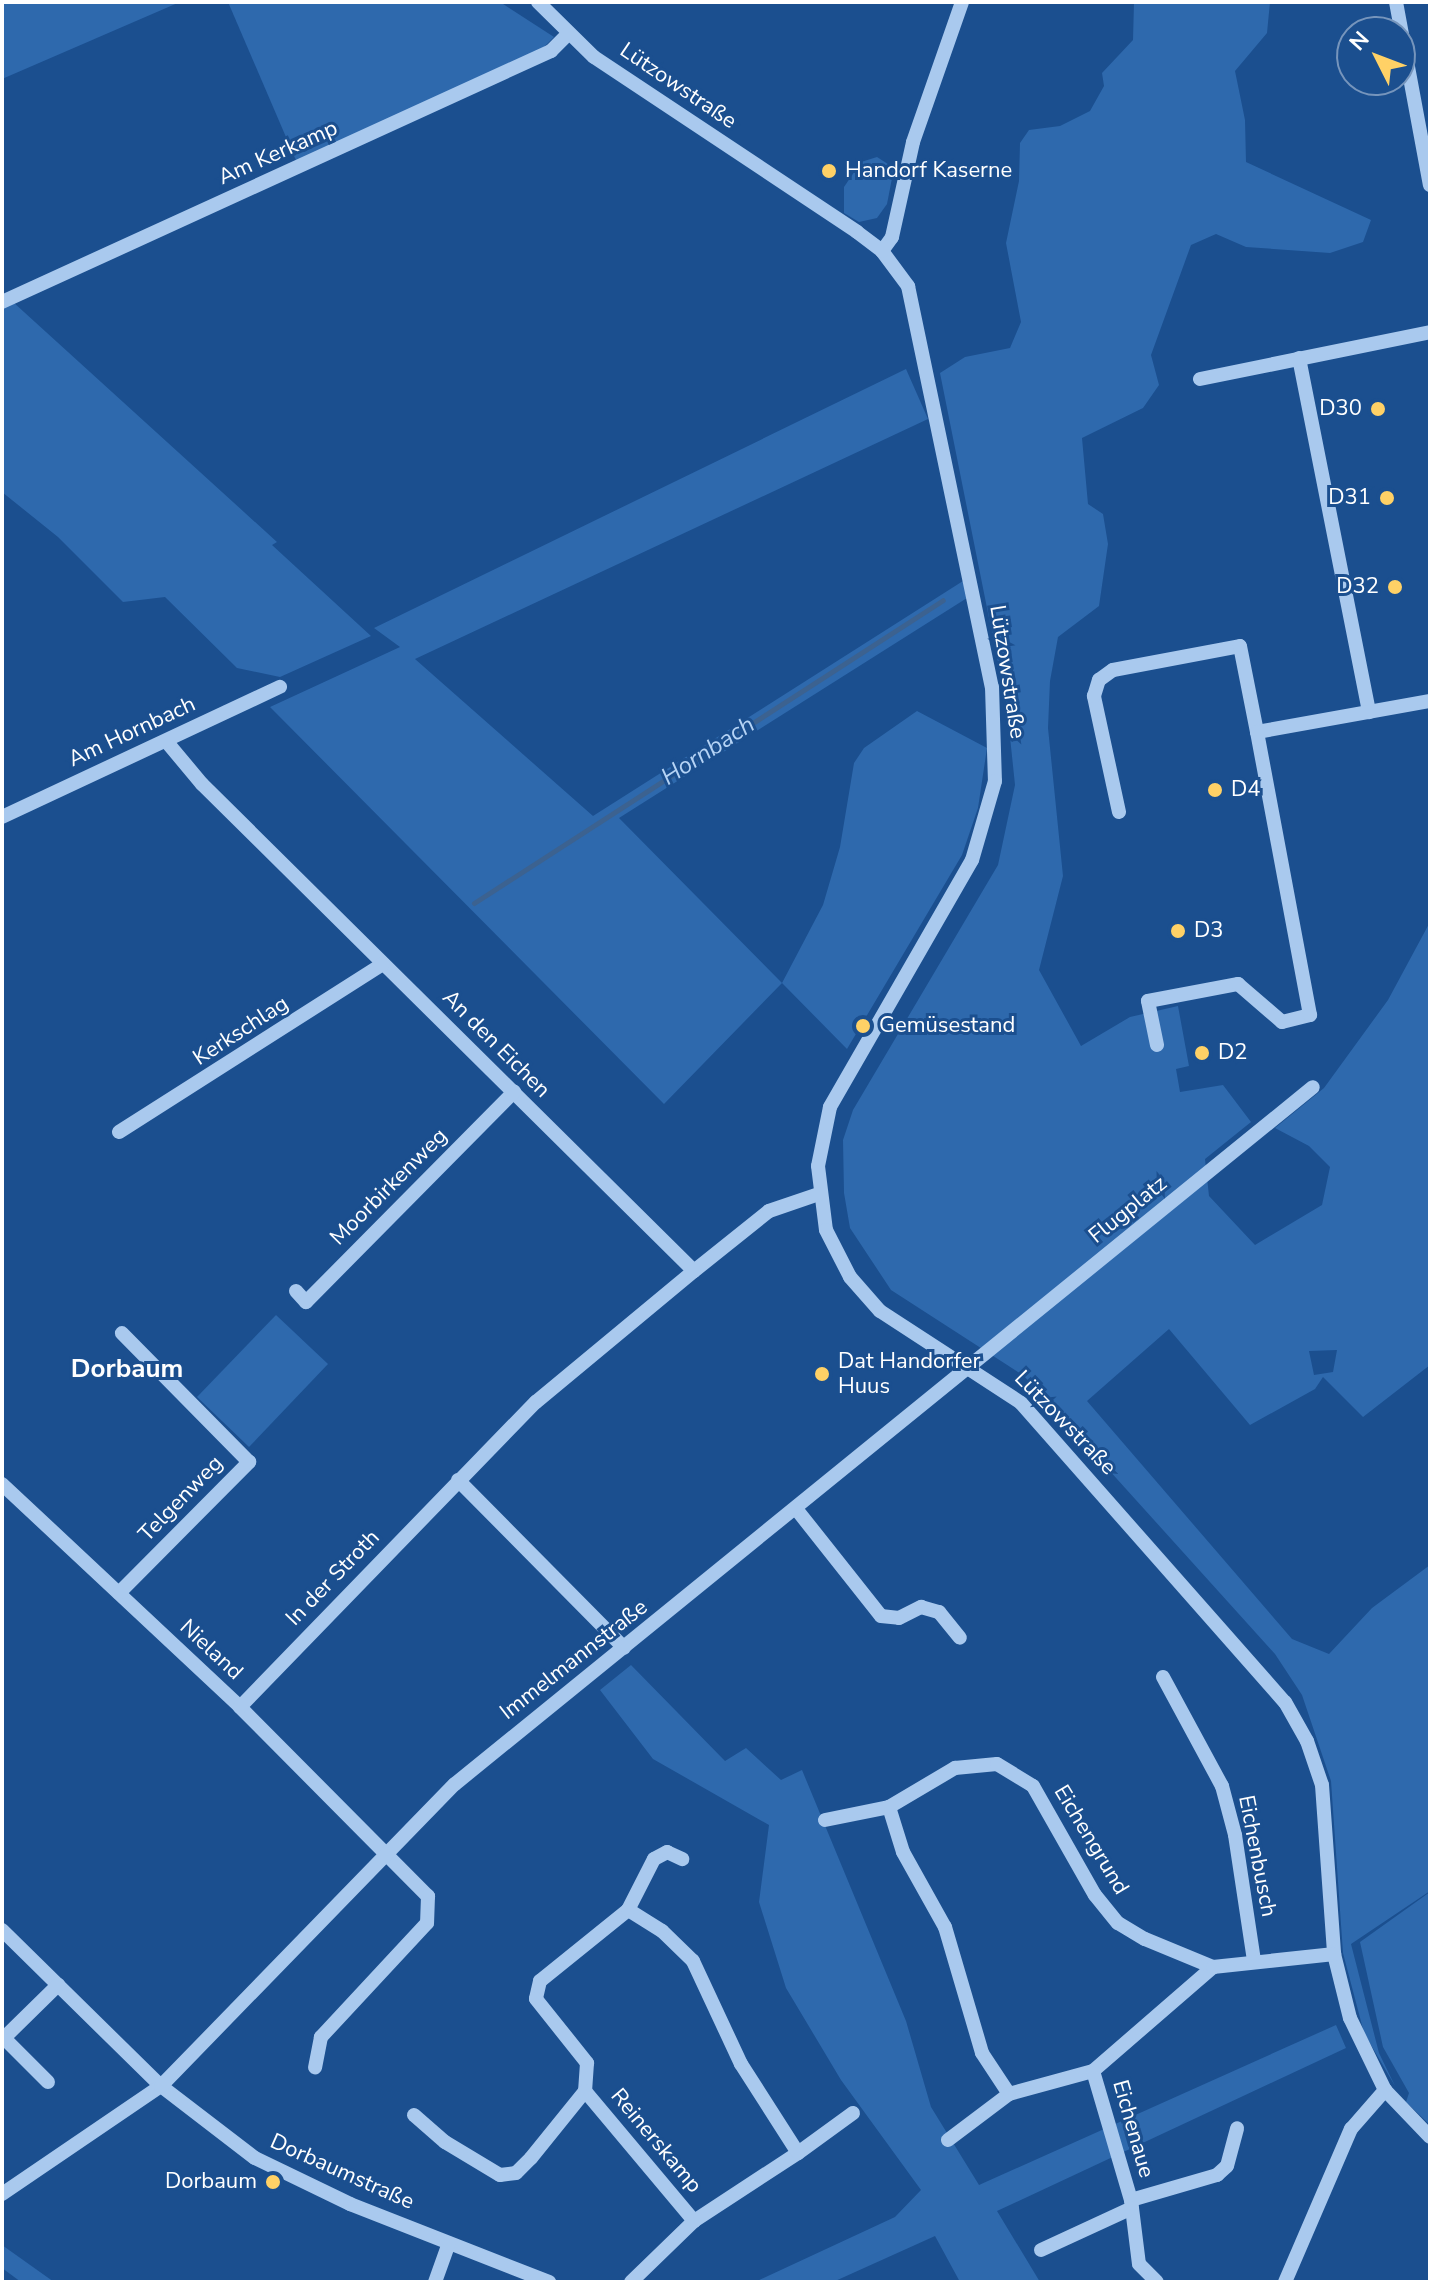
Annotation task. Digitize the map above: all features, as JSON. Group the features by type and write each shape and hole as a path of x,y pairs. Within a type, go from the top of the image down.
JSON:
{"street":[{"name":"Lützowstraße","path":"538,2 567,35 882,251 908,286 992,687 997,753 989,814 972,860 830,1107 821,1137 819,1194 838,1259 865,1297 896,1324 971,1368 1021,1403 1285,1702 1322,1785 1334,1954 1350,2018 1385,2090 1430,2137"},
{"path":"882,251 892,237 913,142 962,2"},
{"path":"1396,2 1430,185"},
{"name":"Am Kerkamp","path":"2,302 537,58 567,35"},
{"path":"1200,379 1430,332"},
{"path":"1299,358 1369,712"},
{"path":"1119,812 1094,696 1099,680 1113,670 1240,646 1310,1015 1282,1022 1238,984 1148,1001 1157,1045"},
{"name":"Am Hornbach","path":"2,817 280,687"},
{"path":"1257,732 1430,701"},
{"name":"An den Eichen","path":"166,741 183,764 694,1271"},
{"name":"Kerkschlag","path":"119,1132 383,964"},
{"name":"Flugplatz","path":"971,1368 1313,1087"},
{"name":"Moorbirkenweg","path":"296,1291 306,1302 514,1092"},
{"path":"694,1271 769,1211 819,1194"},
{"name":"In der Stroth","path":"240,1707 458,1480 556,1384 694,1271"},
{"name":"Telgenweg","path":"119,1593 249,1462 122,1333"},
{"name":"Immelmannstraße","path":"2,2194 161,2086 385,1852 455,1784 971,1368"},
{"path":"458,1480 624,1648"},
{"name":"Nieland","path":"2,1484 240,1707 385,1852"},
{"path":"797,1510 881,1616 899,1618 921,1607 939,1612 960,1638"},
{"name":"Eichenbusch","path":"1163,1677 1222,1786 1235,1835 1254,1961"},
{"name":"Eichengrund","path":"825,1820 889,1807 955,1768 976,1763 1017,1772 1047,1806 1095,1895 1118,1923 1213,1967"},
{"path":"889,1807 903,1852 945,1927 982,2053 1009,2094"},
{"path":"315,2067 321,2037 427,1923 428,1896 385,1852"},
{"name":"Reinerskamp","path":"682,1859 667,1852 654,1859 628,1910 551,1971 535,1989 536,1999 587,2063 585,2091 694,2221"},
{"path":"628,1910 662,1931 693,1961 741,2064 798,2153"},
{"name":"Dorbaumstraße","path":"2,1930 161,2086 273,2169 549,2282"},
{"path":"948,2140 1009,2094 1093,2071 1213,1967 1334,1954"},
{"path":"48,2082 3,2037 58,1985"},
{"name":"Eichenaue","path":"1093,2071 1131,2204 1139,2264 1157,2282"},
{"path":"1285,2282 1351,2129 1385,2090"},
{"path":"414,2115 445,2142 500,2175 516,2173 585,2091"},
{"name":"Reinerskamp","path":"631,2282 694,2221 853,2113"},
{"name":"Eichenaue","path":"1041,2250 1131,2204 1217,2175 1227,2166 1237,2128"},
{"path":"435,2282 449,2243"}],"shaded area":[{"path":"2,2 180,2 2,79"},
{"path":"228,2 500,2 554,37 538,53 301,172"},
{"path":"1134,2 1270,2 1267,33 1235,71 1245,120 1246,162 1371,220 1363,242 1330,253 1246,247 1216,234 1191,245 1151,355 1159,385 1143,408 1082,438 1088,504 1103,514 1108,544 1099,606 1058,637 1050,681 1048,728 1063,876 1039,970 1081,1046 1130,1017 1178,1006 1189,1066 1176,1069 1180,1092 1223,1085 1251,1122 1205,1159 1209,1196 1255,1245 1322,1205 1330,1167 1309,1146 1275,1128 1324,1088 1388,1000 1430,922 1430,1365 1363,1417 1323,1377 1315,1389 1250,1425 1169,1329 1087,1401 1292,1639 1329,1654 1372,1608 1430,1565 1430,1891 1351,1944 1379,2053 1395,2086 1364,2033 1343,1953 1331,1781 1302,1695 1275,1654 1024,1376 891,1290 850,1228 844,1193 843,1140 853,1110 998,865 1015,785 1007,708 940,373 965,357 1010,348 1021,322 1006,243 1019,181 1020,143 1029,130 1060,126 1090,111 1104,86 1102,73 1133,40","holes":["1337,1350 1333,1372 1314,1375 1309,1351"]},
{"path":"877,157 894,168 887,204 877,218 859,222 844,213 844,187 861,162"},
{"path":"13,302 277,542 272,545 371,636 280,677 237,668 165,597 123,602 58,537 2,492 2,307"},
{"path":"906,369 928,419 415,659 593,816 963,581 967,598 619,818 782,983 664,1104 270,707 400,647 374,628"},
{"path":"917,711 987,748 978,808 962,855 847,1049 782,983 823,905 840,847 854,763 864,748"},
{"path":"276,1315 328,1364 249,1447 197,1397"},
{"path":"631,1665 725,1761 746,1748 781,1780 802,1770 906,2021 931,2107 979,2185 1336,2025 1346,2048 997,2211 1040,2282 960,2282 935,2236 833,2282 755,2282 895,2217 921,2190 841,2080 786,1988 759,1902 769,1825 653,1759 600,1690"},
{"path":"1430,1892 1430,2125 1406,2102 1409,2093 1383,2047 1360,1942"},
{"path":"2,2245 54,2282 21,2282 2,2268"}],"waterway":[{"name":"Hornbach","path":"474,903 943,600"}],"place":[{"name":"Handorf Kaserne","path":"829,171"},
{"name":"D30","path":"1378,409"},
{"name":"D31","path":"1387,498"},
{"name":"D32","path":"1395,587"},
{"name":"D4","path":"1215,790"},
{"name":"D3","path":"1178,931"},
{"name":"Gemüsestand","path":"863,1026"},
{"name":"D2","path":"1202,1053"},
{"name":"Dat Handorfer Huus","path":"822,1374"},
{"name":"Dorbaum","path":"273,2182"}],"district":[{"name":"Dorbaum","path":"127,1369"}]}
